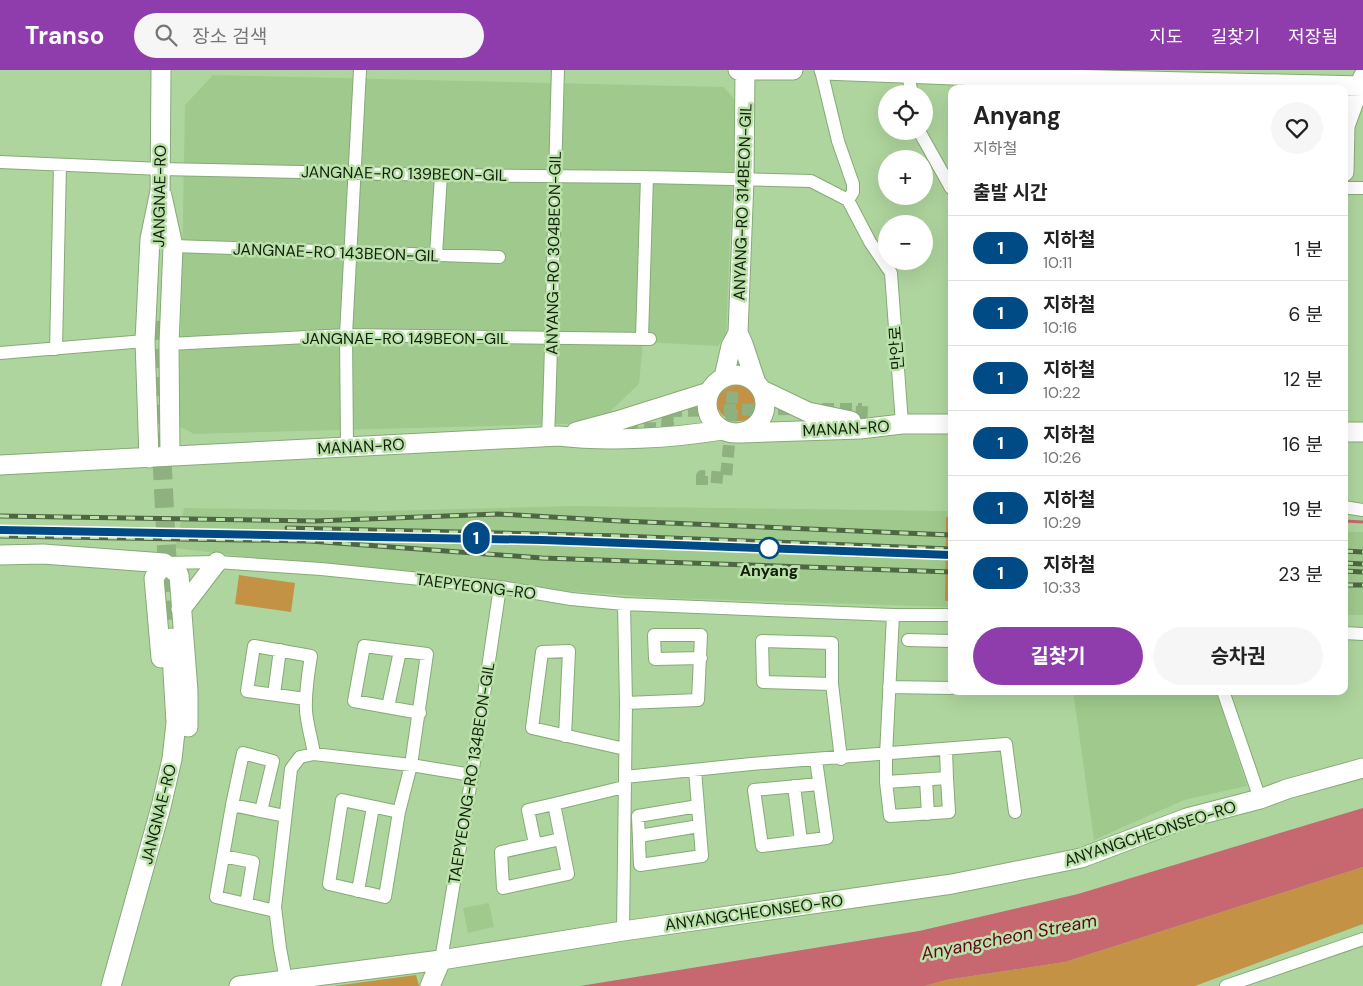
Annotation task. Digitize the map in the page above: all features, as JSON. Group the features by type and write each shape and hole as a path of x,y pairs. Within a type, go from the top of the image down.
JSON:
{"street":[{"name":"JANGNAE-RO","path":"155,321 161,169 161,70"},
{"path":"347,446 346,336 360,70"},
{"name":"ANYANG-RO 304BEON-GIL","path":"553,436 554,175 558,70"},
{"path":"738,70 793,70"},
{"name":"ANYANG-RO 314BEON-GIL","path":"738,333 744,180 745,70"},
{"path":"848,200 853,192 853,184 838,141 823,70 1010,74 1044,84 1179,85 1241,76 1362,83 1348,118"},
{"path":"908,72 910,85"},
{"path":"924,140 948,181"},
{"name":"JANGNAE-RO 139BEON-GIL","path":"0,162 161,169 811,181 848,200"},
{"path":"56,349 60,165"},
{"path":"436,255 441,175"},
{"name":"JANGNAE-RO 149BEON-GIL","path":"169,344 346,336 646,339 647,177"},
{"path":"1348,188 1363,188"},
{"path":"160,191 173,246 169,344 170,456"},
{"path":"150,458 145,341 150,239 160,191"},
{"name":"만안로","path":"848,200 870,242 891,273 895,426"},
{"name":"JANGNAE-RO 143BEON-GIL","path":"173,246 498,257"},
{"path":"724,377 731,346 738,333"},
{"path":"738,333 743,344 759,386 765,401 764,412 760,421 752,429 741,433 728,433 722,430 713,423 708,414 706,402 709,392 718,380 736,374 747,376 759,386 808,412 824,417 895,426"},
{"path":"0,353 145,341"},
{"path":"553,436 600,426 709,392"},
{"name":"MANAN-RO","path":"741,433 948,424"},
{"name":"MANAN-RO","path":"0,465 553,436 595,439 664,436 722,430"},
{"path":"1348,432 1363,432"},
{"path":"1348,508 1363,510"},
{"name":"TAEPYEONG-RO","path":"0,555 43,554 164,563 217,562 321,569 500,587 571,599 624,604 893,615 948,615"},
{"path":"181,610 217,562"},
{"path":"164,563 179,575 188,691 188,723 184,758 177,790 162,807 155,786 161,743 163,691 154,578 164,563"},
{"name":"TAEPYEONG-RO 134BEON-GIL","path":"441,960 472,775 500,587"},
{"path":"623,931 626,703 624,604"},
{"path":"893,615 886,755 886,782 890,816 949,812 946,750"},
{"path":"1348,633 1363,634"},
{"name":"JANGNAE-RO","path":"111,986 162,807 172,759 176,723 171,638"},
{"path":"908,640 948,641"},
{"path":"832,684 763,682 762,641 832,643 832,684 841,758"},
{"path":"306,698 247,691 254,646 310,656 306,684 306,698 306,712 314,754"},
{"path":"399,812 342,800 329,884 386,897 399,812 412,765 420,714 427,654 364,646 354,701 420,714"},
{"path":"274,694 280,650"},
{"path":"388,708 400,651"},
{"path":"565,736 569,651 542,652 532,728 565,736 625,749"},
{"path":"626,703 698,700 701,658"},
{"path":"889,688 948,688"},
{"path":"1224,695 1260,799"},
{"path":"535,844 528,810 625,782 695,770 1006,744 1015,812"},
{"path":"261,811 273,761 243,753 216,898 275,911"},
{"path":"286,980 275,911 291,769 300,757 314,754 412,765 472,775"},
{"path":"816,760 827,838 762,846 754,790 819,784"},
{"name":"ANYANGCHEONSEO-RO","path":"239,986 441,960 623,931 952,884 1081,858 1187,818 1260,799 1286,789 1363,768"},
{"path":"695,770 698,806 699,826 702,856 640,866 638,816 698,806"},
{"path":"886,782 947,778"},
{"path":"926,780 928,814"},
{"path":"794,786 801,841"},
{"path":"554,804 561,839 568,874 503,888 501,852 561,839"},
{"path":"232,805 285,816"},
{"path":"358,890 372,807"},
{"path":"639,836 699,826"},
{"path":"224,856 253,862 246,904"},
{"path":"1226,986 1363,939"},
{"path":"430,986 441,960"}],"shaded area":[{"path":"213,75 724,87 736,101 726,334 718,346 643,342 639,384 598,423 194,434 179,426 185,105"},
{"path":"738,384 754,392 759,406 753,417 742,421 732,420 724,416 719,410 717,403 719,395 726,389"},
{"path":"572,506 948,511 948,607 665,598 470,584 175,548 184,508 384,511"},
{"path":"946,517 948,517 948,601 945,601"},
{"path":"1348,532 1363,532 1363,615 1348,615"},
{"path":"239,575 295,583 291,612 235,604"},
{"path":"1074,695 1217,695 1247,786 1184,800 1094,840"},
{"path":"1363,867 1363,924 1195,986 925,986 946,980 1065,962"},
{"path":"489,903 494,927 468,933 463,908"},
{"path":"416,975 419,986 334,986"}],"water":[{"name":"Anyangcheon Stream","path":"1363,808 1363,867 1065,962 946,980 925,986 580,986 919,931 1078,894"}],"waterway":[{"path":"1348,521 1363,522"}],"tunnel":[{"path":"155,321 171,638"},
{"path":"702,485 702,476 726,478 732,410 733,364"},
{"path":"856,431 861,431 862,405"},
{"path":"667,427 668,411 797,409"},
{"path":"822,409 862,409"},
{"path":"608,429 678,428"}],"railway":[{"path":"0,516 315,521 498,514 948,535"},
{"path":"287,528 620,536 948,549"},
{"path":"0,536 310,541 542,558 948,572"},
{"path":"1348,551 1363,552"},
{"path":"1348,563 1363,564"},
{"path":"1348,571 1363,572"},
{"path":"1348,585 1363,585"}],"metro line":[{"name":"1","path":"0,530 542,540 948,555"}],"place":[{"name":"Anyang","path":"769,548"}]}
